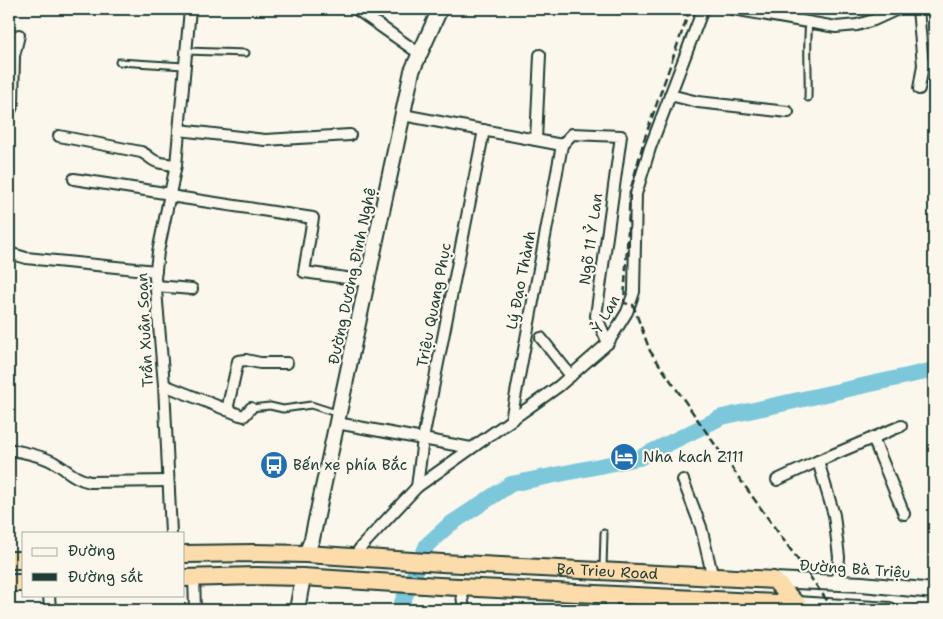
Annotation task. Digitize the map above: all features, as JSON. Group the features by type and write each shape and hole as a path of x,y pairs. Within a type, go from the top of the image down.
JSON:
{"highway":[{"path":"185,554 255,553 354,557"},
{"path":"189,578 303,577 306,554"},
{"name":"Ba Trieu Road","path":"354,557 774,580"},
{"path":"9,560 22,560"},
{"name":"Ba Trieu Road","path":"303,577 460,587 611,602 799,607"},
{"path":"742,579 768,606"},
{"path":"774,580 799,607"},
{"path":"9,583 22,583"}],"main road":[{"name":"Đường Dương Đình Nghệ","path":"306,554 312,539 412,71 440,9"},
{"path":"297,610 303,577"},
{"name":"Đường Bà Triệu","path":"774,580 934,591"},
{"path":"799,607 890,610"}],"street":[{"name":"Trần Xuân Soạn","path":"171,532 156,270 176,165 190,9"},
{"path":"356,9 420,54"},
{"name":"Ỷ Lan","path":"354,557 417,487 559,386 608,343 631,305 634,292 636,194 650,148 702,9"},
{"path":"733,9 788,14 809,22 836,27 857,25 874,20 898,9"},
{"path":"918,9 923,64 919,90"},
{"path":"9,111 12,109 13,104 13,64 19,35"},
{"path":"536,140 540,55"},
{"path":"923,64 934,66"},
{"path":"670,95 698,102 788,112"},
{"path":"403,115 562,145"},
{"path":"179,130 265,140 350,135"},
{"name":"Triệu Quang Phục","path":"417,487 423,439 484,130"},
{"name":"Ngõ 11 Ỷ Lan","path":"562,145 572,134 578,133 621,136 596,316 608,343"},
{"path":"59,136 141,152 157,162 176,165"},
{"name":"Lý Đạo Thành","path":"510,420 562,145"},
{"path":"74,180 313,218 304,272 367,281"},
{"path":"9,253 26,258 156,270"},
{"path":"156,286 192,289"},
{"path":"541,338 571,376"},
{"path":"227,410 238,361 287,363"},
{"path":"164,385 244,416 251,408"},
{"path":"338,418 423,439 471,448"},
{"path":"777,480 901,426"},
{"path":"873,438 904,514"},
{"path":"9,450 55,462 79,480 90,482 168,481"},
{"path":"818,461 834,515 839,557 837,583"},
{"path":"683,480 701,527 713,578"},
{"path":"189,578 195,610"},
{"path":"460,587 464,610"},
{"path":"49,596 50,610"}],"lane":[{"path":"808,98 809,63 806,47 809,22"},
{"path":"186,51 246,53"},
{"path":"119,62 185,66"},
{"path":"251,408 270,406 283,409 311,405 338,418"},
{"path":"602,571 604,533"}],"waterway":[{"path":"399,610 427,545 449,525 511,484 639,458 722,417 934,370"}],"railway":[{"path":"690,9 644,140 630,192 624,303 633,305 650,351 834,610"}],"place":[{"name":"Nha kach Z111","path":"624,457"},
{"name":"Bến xe phía Bắc","path":"274,465"}]}
